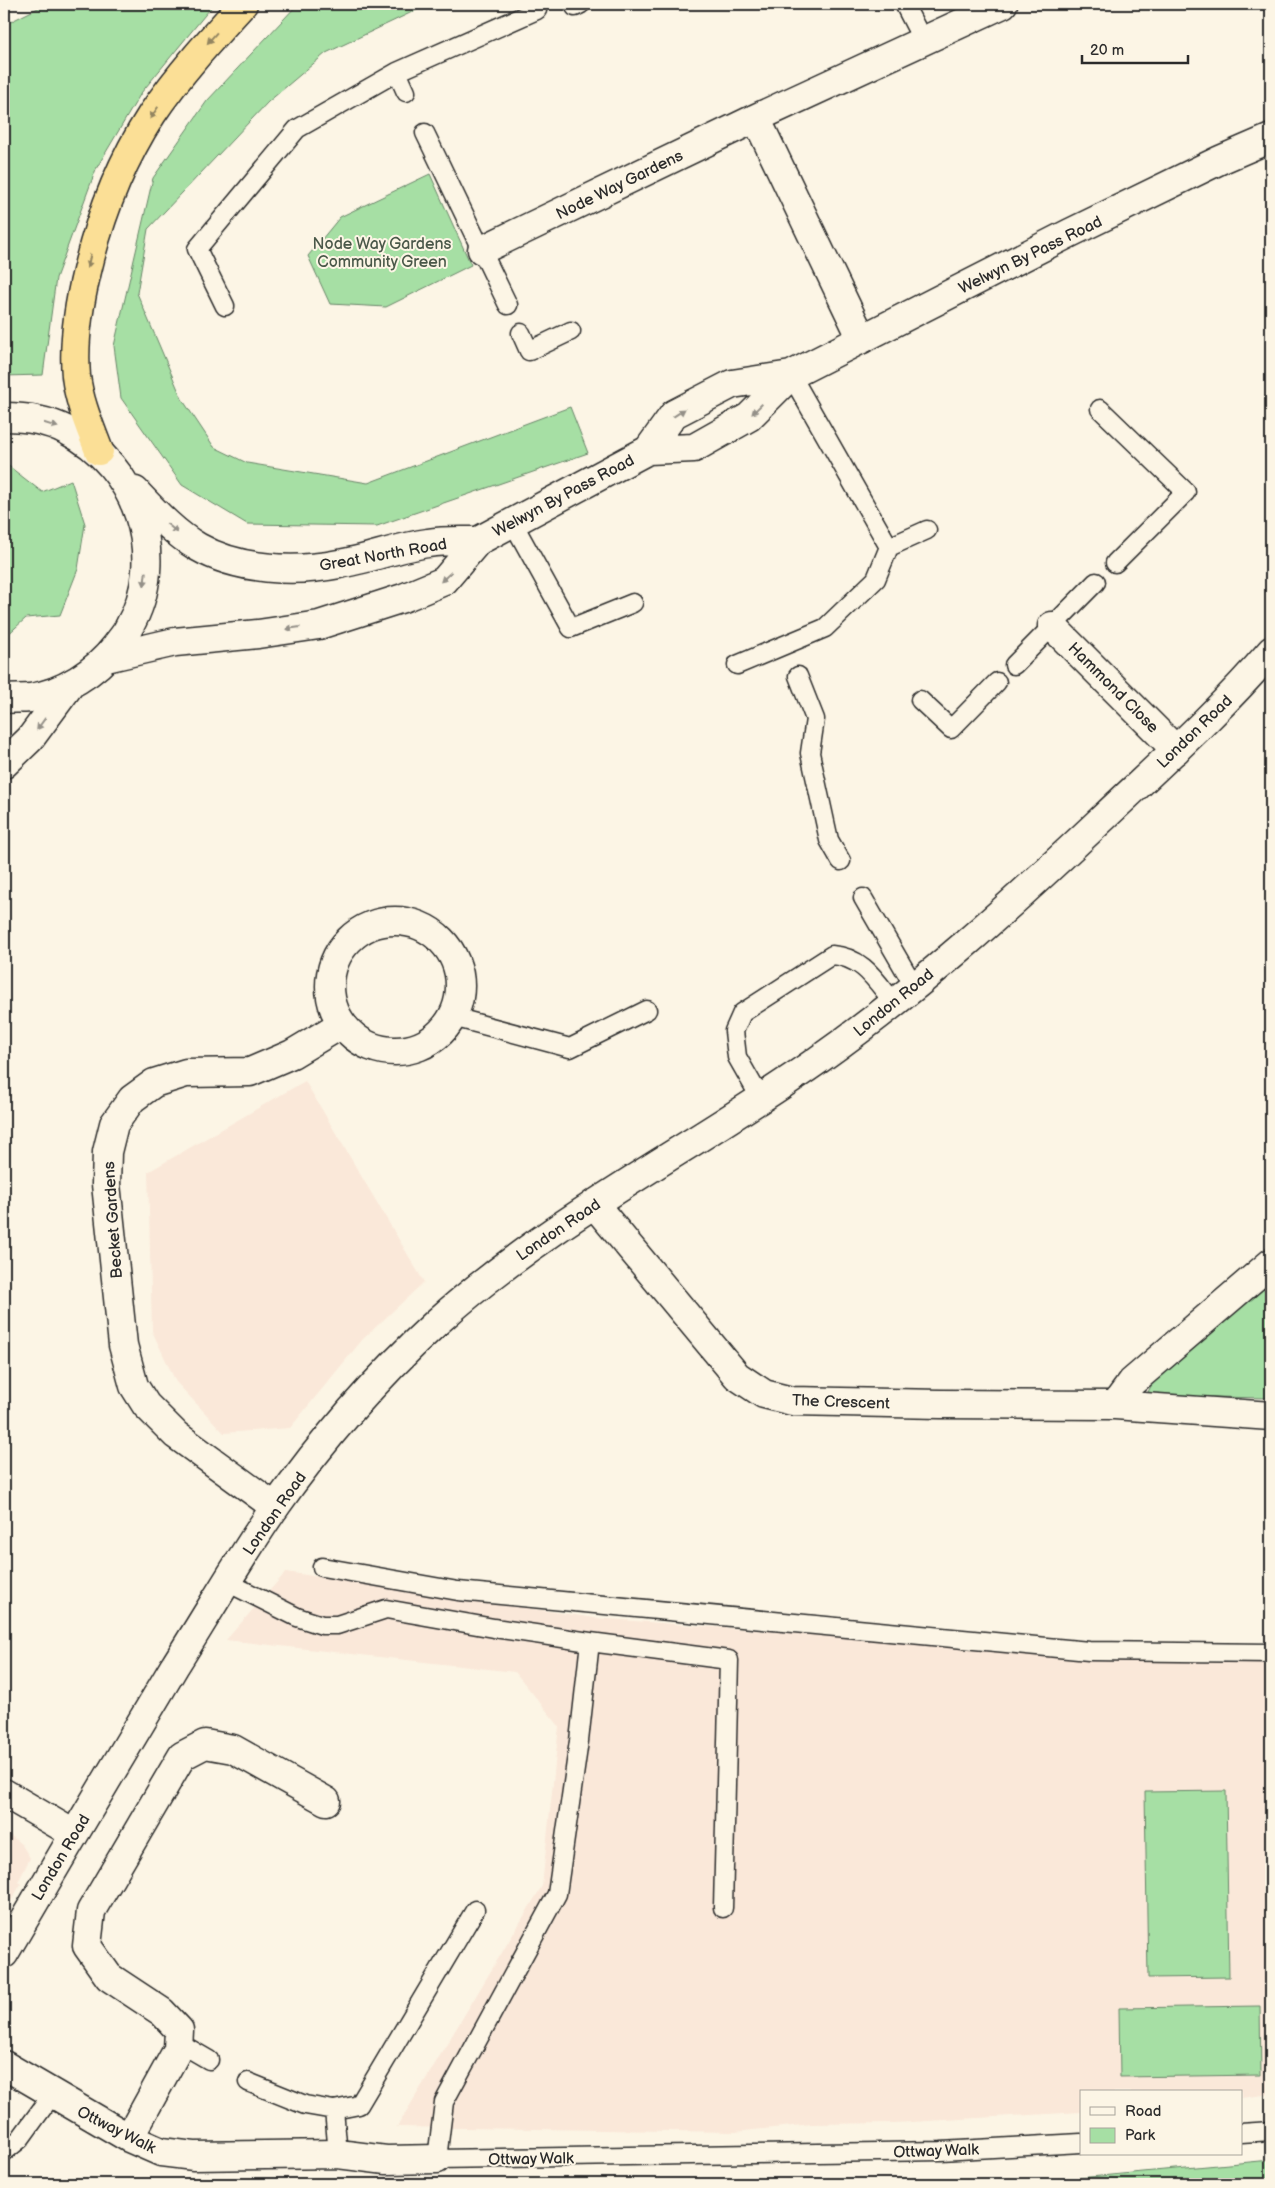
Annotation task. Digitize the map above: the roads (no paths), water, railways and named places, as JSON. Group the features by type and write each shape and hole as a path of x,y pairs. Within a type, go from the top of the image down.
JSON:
{"highway":[{"path":"99,452 82,404 76,375 76,340 80,299 93,246 113,188 152,114 213,36 244,4"}],"street":[{"name":"Node Way Gardens","path":"482,250 756,118 1003,4"},
{"path":"756,118 862,339"},
{"name":"Welwyn By Pass Road","path":"648,450 694,448 749,417 792,375 1070,233 1220,160 1271,138"},
{"name":"Welwyn By Pass Road","path":"478,540 648,450 674,414 732,384 792,375"},
{"path":"4,417 28,418 66,429 99,452 125,482 141,516 147,554 143,592 130,627 106,658 90,673 70,685 31,698 4,698"},
{"name":"Great North Road","path":"125,482 171,527 198,547 228,559 256,566 296,568 338,564 429,543 478,540"},
{"name":"Great North Road","path":"106,658 175,642 258,634 319,625 364,611 444,581 478,540"},
{"name":"Hammond Close","path":"1052,626 1176,750"},
{"name":"London Road","path":"4,1954 74,1834 227,1582 275,1507 358,1402 433,1326 499,1270 594,1204 761,1099 825,1055 904,995 1061,857 1176,750 1236,690 1271,651"},
{"path":"4,764 30,738 70,685"},
{"path":"400,920 420,925 438,936 451,953 459,974 460,995 453,1017 439,1034 421,1046 400,1051 378,1049 357,1040 342,1024 332,1006 329,984 333,964 344,945 359,931 378,922 400,920"},
{"name":"Becket Gardens","path":"275,1507 176,1435 146,1405 134,1386 123,1345 106,1184 107,1152 114,1124 132,1099 154,1083 186,1073 250,1072 292,1054 342,1024"},
{"name":"The Crescent","path":"594,1204 737,1376 764,1394 792,1401 1115,1405 1271,1416"},
{"path":"1115,1405 1132,1382 1271,1263"},
{"path":"129,2138 178,2049 179,2030 162,2012 109,1978 86,1946 91,1911 182,1756 205,1744 233,1749 326,1801"},
{"path":"4,1793 74,1834"},
{"name":"Ottway Walk","path":"4,2065 129,2138 161,2152 194,2156 338,2154 386,2160 438,2159"}],"lane":[{"path":"904,4 923,41"},
{"path":"225,306 197,249 297,129 397,72 537,10"},
{"path":"397,72 406,92"},
{"path":"425,134 508,305"},
{"path":"521,333 529,351 571,331"},
{"path":"792,375 889,547"},
{"path":"1100,409 1186,492 1115,563"},
{"path":"513,523 571,628 633,603"},
{"path":"737,666 825,628 876,579 889,547 927,530"},
{"path":"1014,665 1096,582"},
{"path":"798,676 815,719 810,753 829,840 841,861"},
{"path":"920,700 951,729 997,682"},
{"path":"863,898 904,995"},
{"path":"761,1099 737,1058 734,1031 742,1013 832,956 842,956 864,966 904,995"},
{"path":"453,1017 570,1048 647,1010"},
{"path":"322,1567 458,1591 1079,1650 1271,1652"},
{"path":"227,1582 297,1617 322,1625 337,1624 386,1609 494,1628 729,1660 724,1908"},
{"path":"438,2159 444,2102 557,1894 579,1741 590,1642"},
{"path":"248,2082 305,2105 334,2110 358,2105 475,1910"},
{"path":"178,2042 209,2060"},
{"path":"4,2152 20,2139 52,2094"},
{"path":"334,2110 338,2154"},
{"path":"1242,2132 1271,2131"},
{"name":"Ottway Walk","path":"438,2159 941,2151 1080,2142"}],"park label":[{"name":"Node Way Gardens Community Green","path":"382,252"}]}
